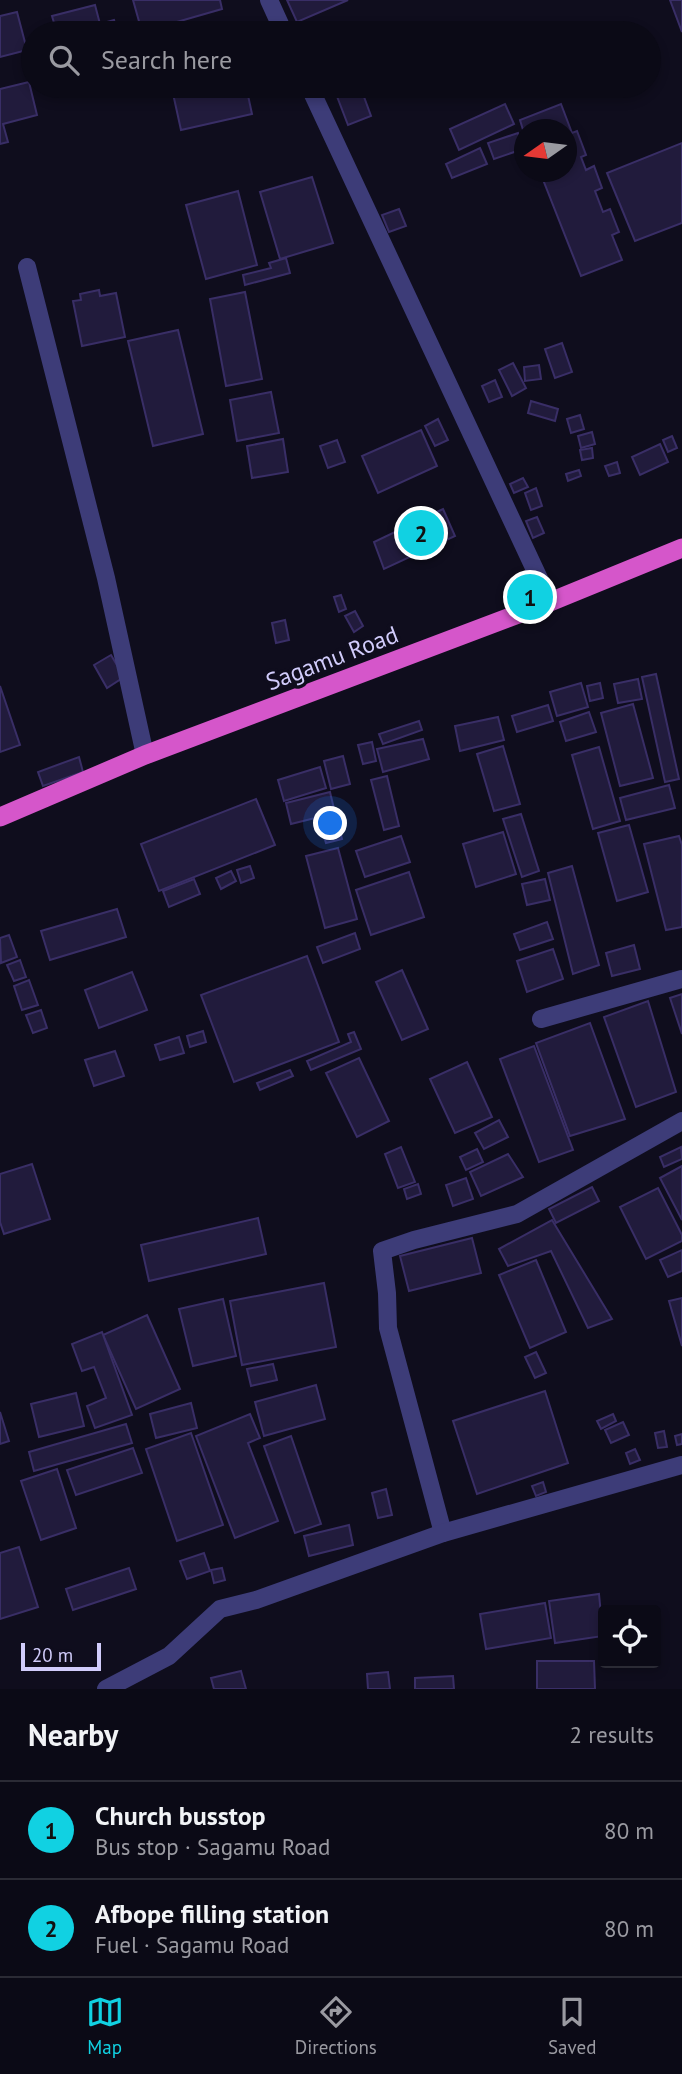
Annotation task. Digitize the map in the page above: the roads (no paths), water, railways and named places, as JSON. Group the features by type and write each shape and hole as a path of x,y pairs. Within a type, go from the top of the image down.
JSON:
{"highway":[{"name":"Sagamu Road","path":"0,817 145,755 550,602 682,548"}],"street":[{"path":"269,0 279,21"},
{"path":"315,98 550,602"},
{"path":"27,267 106,578 145,755"},
{"path":"541,1019 682,979"},
{"path":"443,1533 388,1328 382,1251 414,1240 517,1214 682,1121"},
{"path":"106,1689 169,1656 220,1609 256,1600 443,1533 682,1465"}],"place":[{"name":"Afbope filling station","path":"421,533"},
{"name":"Church busstop","path":"530,597"}]}
